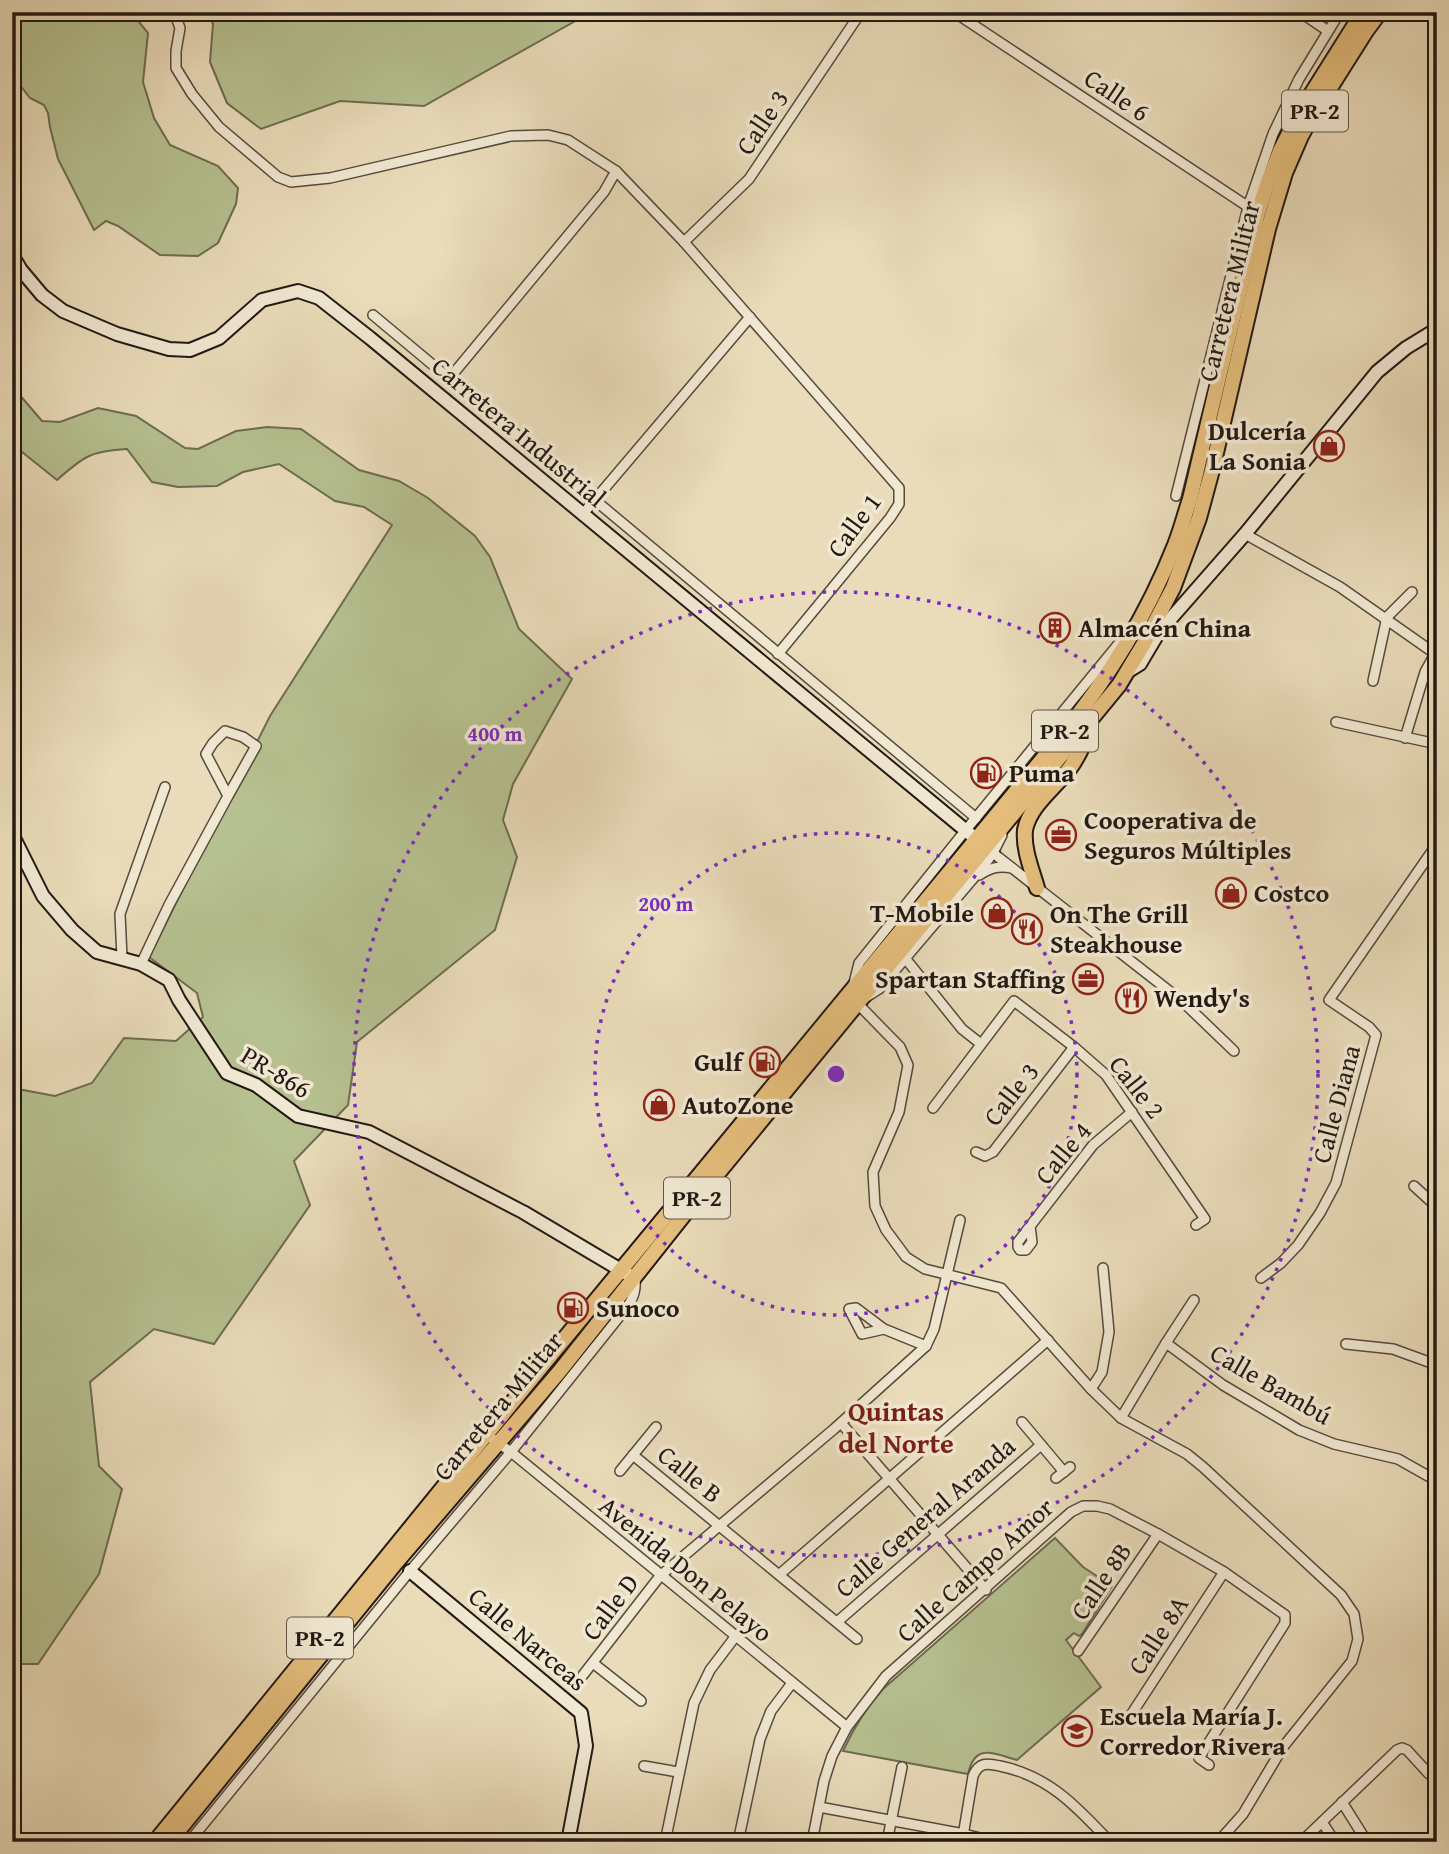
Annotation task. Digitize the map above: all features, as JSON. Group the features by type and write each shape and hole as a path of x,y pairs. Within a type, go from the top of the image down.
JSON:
{"main road":[{"name":"Carretera Militar","path":"155,1842 486,1435 628,1274 980,843 1106,677 1143,614 1176,544 1268,182 1300,111 1363,12"},
{"name":"Carretera Militar","path":"980,843 1012,814 1115,690 1173,588 1206,497 1259,213 1284,173 1301,136 1380,12"},
{"path":"1037,888 1025,843 1027,825 1031,813 1073,764 1087,738 1093,716"},
{"name":"Carretera Militar","path":"169,1842 394,1565 505,1448 628,1274"}],"street":[{"name":"Calle 1","path":"174,12 180,28 176,68 192,94 219,127 278,177 291,182 330,178 511,136 548,135 568,140 616,171 684,242 899,488 899,503 890,518 778,654"},
{"name":"Calle 3","path":"684,242 749,179 861,12"},
{"name":"Calle 6","path":"954,12 1259,213"},
{"path":"1300,12 1328,31"},
{"path":"1175,496 1259,213 1273,134 1298,79 1340,12"},
{"path":"448,380 604,192 616,171"},
{"name":"Carretera Industrial","path":"12,255 42,295 63,311 117,334 169,349 190,350 219,338 262,300 298,291 319,298 980,843"},
{"path":"373,315 976,818 980,843 972,880"},
{"path":"582,514 750,317"},
{"path":"1126,672 1140,664 1159,632 1245,534 1377,372 1406,348 1437,329"},
{"path":"1187,451 1198,464"},
{"path":"1245,534 1340,587 1436,655 1425,672 1405,738"},
{"path":"1158,582 1192,595"},
{"path":"1373,681 1387,617 1412,592"},
{"path":"976,818 1143,614"},
{"path":"1336,722 1437,744"},
{"path":"141,964 169,905 256,746 243,737 225,731 206,754 228,796"},
{"path":"122,958 120,914 165,787"},
{"name":"PR-866","path":"12,834 43,896 72,930 97,952 141,964 169,980 227,1073 256,1085 298,1115 369,1132 523,1212 628,1274"},
{"path":"980,843 1182,1001 1234,1051"},
{"path":"980,843 859,963 855,996 900,1047 908,1065 899,1112 873,1172 875,1206 886,1230 906,1257 925,1269 1000,1288 1091,1389 1121,1418 1187,1454 1203,1467 1342,1595 1354,1614 1358,1639 1352,1661 1283,1747 1243,1814 1219,1842"},
{"name":"Calle Diana","path":"1261,1278 1281,1263 1298,1245 1336,1183 1376,1035 1369,1027 1329,1000 1437,844"},
{"path":"855,996 879,989 972,880 992,867 1012,868"},
{"path":"905,958 962,1029 981,1044 933,1108"},
{"name":"Calle 2","path":"981,1044 1014,1001 1074,1047 1106,1075 1205,1219 1195,1225"},
{"name":"Calle 3","path":"976,1153 985,1156 993,1152 1074,1047"},
{"name":"Calle 4","path":"1030,1226 1093,1145 1132,1112"},
{"path":"1414,1186 1437,1207"},
{"path":"884,1329 926,1346 934,1329 960,1220"},
{"path":"1091,1389 1102,1372 1109,1332 1103,1268"},
{"path":"1121,1418 1195,1300"},
{"path":"780,1574 1048,1340"},
{"name":"Calle Bambú","path":"1166,1343 1223,1385 1299,1430 1334,1444 1398,1459 1437,1481"},
{"path":"1346,1344 1393,1349 1437,1365"},
{"name":"Calle D","path":"583,1675 660,1576 841,1423 926,1346"},
{"path":"1022,1422 1063,1472"},
{"path":"841,1423 986,1590"},
{"path":"620,1471 656,1427"},
{"name":"Avenida Don Pelayo","path":"486,1435 847,1727"},
{"name":"Calle General Aranda","path":"837,1622 1041,1445"},
{"path":"189,1842 431,1545 505,1448"},
{"name":"Calle B","path":"634,1455 858,1639"},
{"name":"Calle Campo Amor","path":"812,1842 832,1756 847,1727 886,1676 986,1590 1071,1511 1083,1506 1110,1509 1158,1534 1224,1572 1285,1615 1285,1623 1199,1758 1209,1765"},
{"path":"1437,1533 1434,1546 1437,1549"},
{"name":"Calle 8B","path":"1078,1651 1158,1534"},
{"path":"394,1565 431,1545"},
{"name":"Calle Narceas","path":"410,1571 581,1713 586,1745 568,1842"},
{"name":"Calle 8A","path":"1127,1721 1224,1572"},
{"path":"665,1842 694,1703 710,1670 735,1636"},
{"name":"Calle D","path":"593,1663 641,1701"},
{"path":"738,1842 760,1739 771,1711 792,1683"},
{"path":"1301,1842 1399,1749 1407,1750 1427,1772 1437,1772"},
{"path":"963,1838 973,1776 978,1767 987,1763 1014,1769 1054,1788 1076,1806 1110,1842"},
{"path":"645,1766 678,1772"},
{"path":"887,1842 901,1767"},
{"path":"1342,1802 1367,1842"},
{"path":"819,1807 855,1812 963,1838 996,1842"},
{"path":"1322,1822 1335,1842"}],"green space":[{"path":"12,12 131,12 148,33 143,82 154,118 170,145 218,166 238,188 236,204 218,243 198,256 160,255 118,226 106,221 94,230 58,159 44,105 30,98 12,75 15,21"},
{"path":"207,12 575,12 577,20 424,106 340,101 261,129 227,103 210,62 213,24"},
{"path":"12,386 42,421 60,422 98,408 136,416 185,448 198,449 236,431 267,427 301,429 359,470 399,481 428,498 475,536 490,557 519,629 572,679 513,784 503,820 517,857 495,930 357,1042 348,1105 294,1161 310,1205 214,1344 154,1329 90,1382 99,1466 122,1489 99,1574 38,1664 12,1664 12,1079 18,1089 55,1096 92,1083 124,1038 176,1041 203,1017 197,993 149,957 270,716 392,525 364,507 335,501 279,464 243,472 217,486 178,487 152,482 127,449 89,456 57,480 12,444"},
{"path":"1055,1538 1083,1567 1112,1586 1082,1634 1079,1636 1074,1633 1066,1640 1101,1687 1017,1760 993,1753 981,1754 975,1757 968,1774 843,1751 861,1718 883,1689"}],"place":[{"name":"Dulcería La Sonia","path":"1329,446"},
{"name":"Almacén China","path":"1055,628"},
{"name":"Puma","path":"986,773"},
{"name":"Cooperativa de Seguros Múltiples","path":"1061,835"},
{"name":"Costco","path":"1231,893"},
{"name":"T-Mobile","path":"997,913"},
{"name":"On The Grill Steakhouse","path":"1027,929"},
{"name":"Spartan Staffing","path":"1088,979"},
{"name":"Wendy's","path":"1131,998"},
{"name":"Gulf","path":"765,1062"},
{"name":"AutoZone","path":"659,1105"},
{"name":"Sunoco","path":"573,1308"},
{"name":"Escuela María J. Corredor Rivera","path":"1077,1731"}],"district":[{"name":"Quintas del Norte","path":"896,1427"}]}
